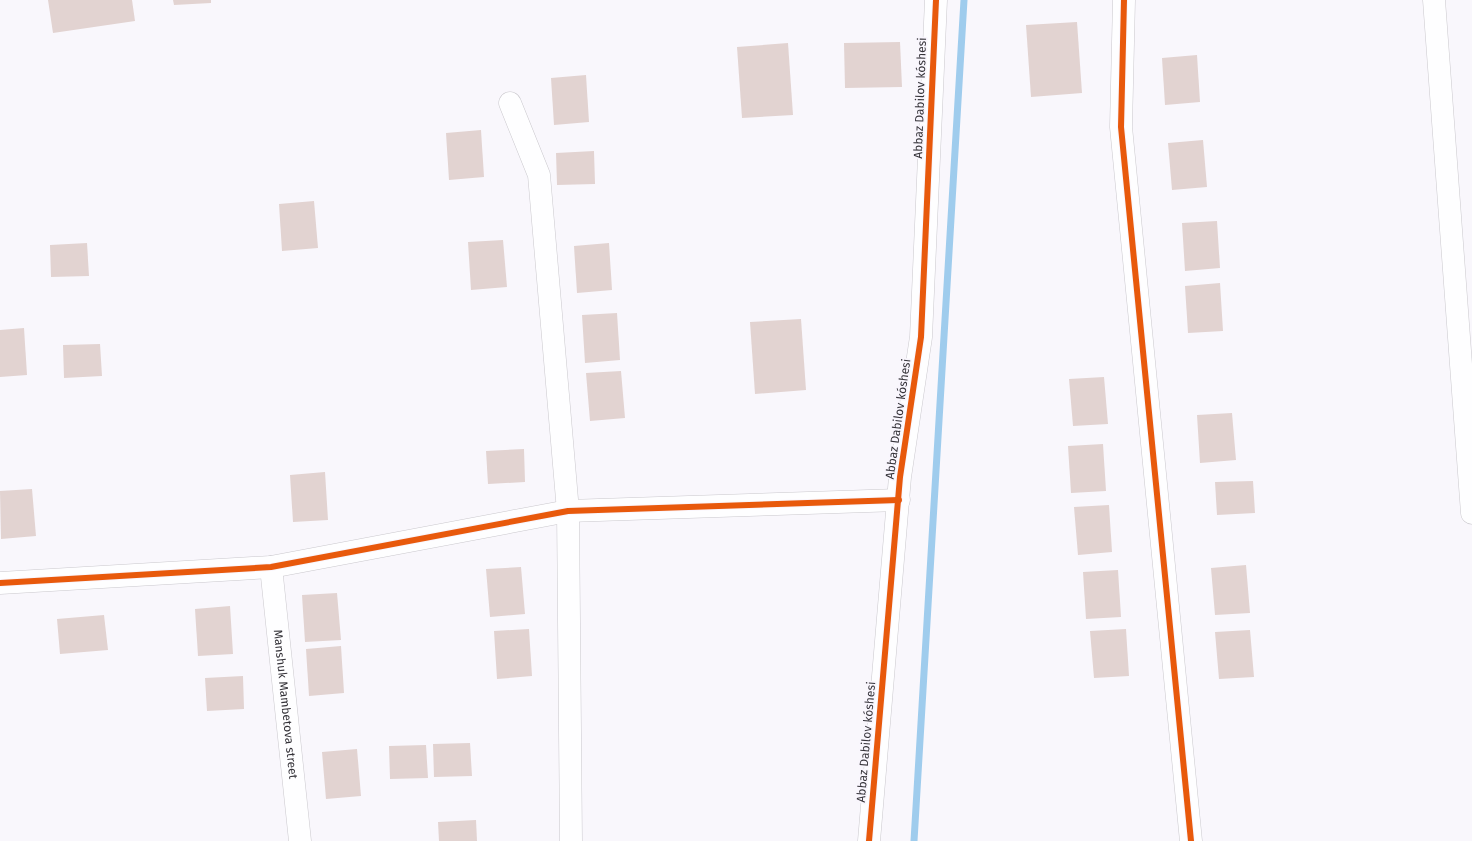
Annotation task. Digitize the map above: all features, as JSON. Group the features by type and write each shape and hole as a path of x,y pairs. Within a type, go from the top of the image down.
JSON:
{"street":[{"name":"Abbaz Dabilov kóshesi","path":"868,841 900,477 921,337 936,0"},
{"path":"1124,0 1121,127 1191,841"},
{"path":"1434,0 1472,513"},
{"path":"510,103 539,175 568,511 571,841"},
{"path":"0,583 271,567 568,511 899,500"},
{"name":"Manshuk Mambetova street","path":"271,567 300,841"}],"building":[{"path":"48,0 132,0 135,21 53,33"},
{"path":"173,0 211,0 211,3 174,5"},
{"path":"1077,22 1082,93 1031,97 1026,25"},
{"path":"900,42 902,87 845,88 844,43"},
{"path":"788,43 793,115 742,118 737,47"},
{"path":"1197,55 1200,102 1165,105 1162,58"},
{"path":"586,75 589,122 554,125 551,78"},
{"path":"481,130 484,177 449,180 446,133"},
{"path":"1203,140 1207,187 1172,190 1168,143"},
{"path":"594,151 595,184 557,185 556,153"},
{"path":"314,201 318,248 282,251 279,204"},
{"path":"1217,221 1220,268 1185,271 1182,223"},
{"path":"503,240 507,287 471,290 468,242"},
{"path":"87,243 89,276 51,277 50,245"},
{"path":"609,243 612,290 577,293 574,246"},
{"path":"1220,283 1223,331 1188,333 1185,286"},
{"path":"617,313 620,360 585,363 582,315"},
{"path":"801,319 806,390 755,394 750,322"},
{"path":"24,328 27,375 0,377 0,330"},
{"path":"100,344 102,376 64,378 63,345"},
{"path":"621,371 625,418 590,421 586,373"},
{"path":"1104,377 1108,424 1073,426 1069,379"},
{"path":"1232,413 1236,460 1200,463 1197,415"},
{"path":"1103,444 1106,491 1071,493 1068,446"},
{"path":"524,449 525,482 488,484 486,451"},
{"path":"325,472 328,520 293,522 290,475"},
{"path":"1253,481 1255,513 1217,515 1215,482"},
{"path":"32,489 36,536 1,539 0,491"},
{"path":"1109,505 1112,552 1078,555 1074,507"},
{"path":"1246,565 1250,613 1215,615 1211,568"},
{"path":"521,567 525,614 490,617 486,569"},
{"path":"1118,570 1121,617 1086,619 1083,572"},
{"path":"337,593 341,640 305,642 302,595"},
{"path":"230,606 233,654 198,656 195,609"},
{"path":"104,615 108,650 60,654 57,619"},
{"path":"529,629 532,676 497,679 494,631"},
{"path":"1126,629 1129,676 1094,678 1090,631"},
{"path":"1250,630 1254,677 1219,679 1215,632"},
{"path":"341,646 344,693 309,696 306,649"},
{"path":"243,676 244,709 207,711 205,678"},
{"path":"470,743 472,776 434,777 433,744"},
{"path":"426,745 428,778 390,779 389,746"},
{"path":"357,749 361,796 326,799 322,752"},
{"path":"476,820 477,841 439,841 438,822"}],"waterway":[{"path":"914,841 964,0"}],"cycle path":[{"path":"869,841 900,477 921,337 936,0"},
{"path":"1124,0 1121,127 1191,841"},
{"path":"0,583 271,567 568,511 899,500"}]}
